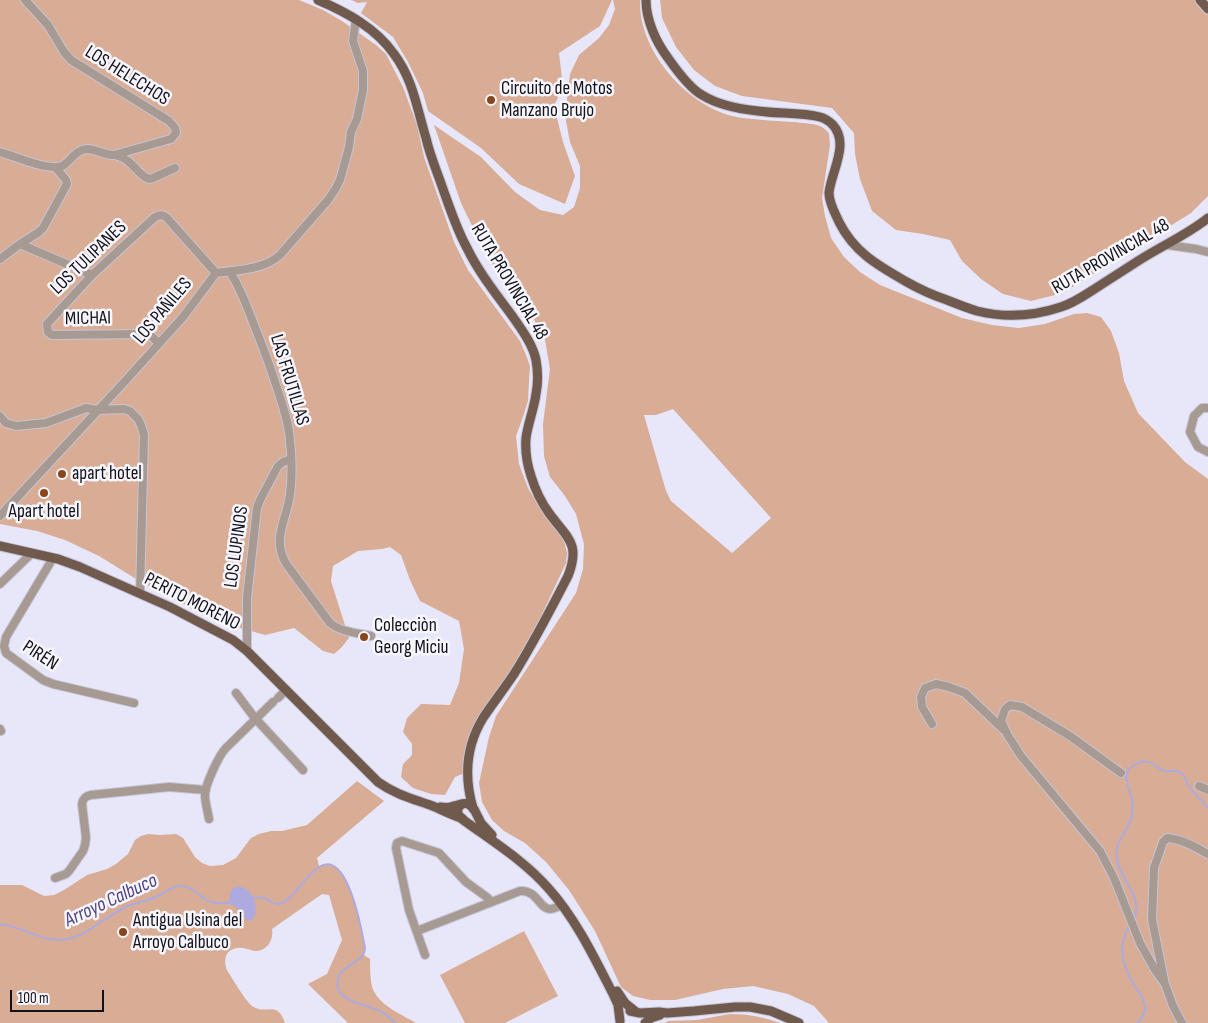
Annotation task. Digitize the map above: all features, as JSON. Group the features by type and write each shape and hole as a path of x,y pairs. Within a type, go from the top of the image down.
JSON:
{"main road":[{"name":"RUTA PROVINCIAL 48","path":"318,0 356,19 386,43 400,62 416,99 430,151 463,241 520,328 536,359 536,395 526,438 530,476 548,512 568,536 574,555 568,576 549,612 514,674 477,730 470,751 460,811 527,867 564,904 613,994 619,1009 620,1022"},
{"name":"RUTA PROVINCIAL 48","path":"646,0 646,8 661,48 673,66 701,95 722,104 757,111 822,117 834,126 839,138 840,151 829,194 831,206 842,228 856,247 875,264 920,290 974,310 991,314 1029,315 1062,307 1081,298 1208,218"},
{"path":"1200,0 1208,9"},
{"name":"PERITO MORENO","path":"0,546 53,558 80,567 170,607 233,640 247,650 378,782 403,797 434,807 460,811"},
{"name":"RUTA PROVINCIAL 48","path":"467,772 473,808 485,829 548,881 580,925 622,999 641,1016 644,1023"},
{"path":"468,804 473,808 474,814 467,820 460,811 468,804"},
{"name":"PERITO MORENO","path":"434,807 460,811"},
{"path":"636,1012 694,1011 750,1007 771,1011 799,1023"},
{"name":"RUTA PROVINCIAL 48","path":"620,1022 625,1013 630,1011 636,1012"},
{"path":"644,1023 652,1017 667,1012"}],"street":[{"name":"LOS HELECHOS","path":"25,0 48,25 71,60 174,125 176,130 175,136 171,139 114,155"},
{"name":"LOS PAÑILES","path":"0,516 183,316 216,273 266,264 274,260 334,192 340,180 349,147 350,132 356,119 362,96 364,80 362,66 353,41 356,19"},
{"path":"0,152 47,167 56,168 64,165 76,154 84,150 92,150 127,160 144,177 149,179 175,168"},
{"path":"0,259 41,230 67,184 56,168"},
{"name":"LOS TULIPANES","path":"47,329 48,322 92,275 155,217 161,215 167,218 216,273"},
{"path":"20,244 92,275"},
{"path":"1167,245 1208,252"},
{"name":"LAS FRUTILLAS","path":"230,272 241,291 267,358 286,417 290,436 290,494 279,538 282,556 330,623 342,629 371,636"},
{"name":"MICHAI","path":"47,329 50,334 55,335 144,334 150,335 159,343"},
{"path":"0,416 9,425 16,426 51,421 83,408 127,410 136,416 144,435 140,593"},
{"path":"1208,408 1202,408 1194,416 1190,432 1198,447 1208,452"},
{"name":"LOS LUPINOS","path":"247,650 247,592 257,508 278,466 291,459"},
{"path":"0,584 32,553"},
{"name":"PIRÉN","path":"53,558 6,637 4,646 6,652 43,680 53,684 134,703"},
{"path":"932,724 922,707 921,697 925,688 936,684 965,693 1007,734"},
{"path":"209,819 205,797 206,790 222,752 286,690"},
{"path":"236,693 256,719 303,770"},
{"path":"1120,773 1070,736 1022,707 1010,705 1005,708 1001,721 1007,734 1021,756 1100,851 1114,878 1140,943 1164,984"},
{"path":"1199,786 1208,790"},
{"path":"55,878 69,871 84,848 86,838 82,804 86,796 165,787 206,790"},
{"path":"1182,1023 1172,1006 1164,984 1156,945 1152,919 1154,868 1166,838 1174,838 1188,843 1208,854"},
{"path":"425,955 410,910 396,848 398,842 402,841 439,853 463,880 493,901"},
{"path":"417,931 523,891 533,894 547,908 552,909 564,904"}],"shaded area":[{"path":"0,0 299,0 323,10 342,21 386,54 403,87 417,125 424,157 454,242 468,270 520,341 530,366 528,401 516,436 519,464 528,488 540,508 563,537 567,553 566,563 514,674 465,757 463,764 467,772 455,777 445,795 431,794 413,788 401,777 403,764 412,755 412,744 403,732 407,718 421,704 450,705 459,683 464,649 459,621 420,601 401,555 390,547 358,551 333,566 331,581 349,638 334,654 323,651 294,628 265,635 213,620 141,582 99,556 65,540 37,531 0,524"},
{"name":"Circuito de Motos Manzano Brujo","path":"351,0 612,0 600,26 559,53 563,87 554,106 563,142 575,176 565,204 519,184 481,148 428,111 423,93 393,37 361,13 367,2 358,3"},
{"path":"613,0 640,0 642,20 648,40 658,59 687,92 705,104 724,113 743,118 814,124 829,133 830,145 822,198 831,238 844,257 860,272 880,285 962,318 992,325 1019,328 1045,324 1074,314 1087,313 1101,317 1111,331 1119,353 1124,381 1138,413 1185,462 1208,479 1208,1023 829,1023 814,1006 788,994 753,986 723,989 675,1000 650,1000 633,996 621,987 595,931 569,890 546,862 525,843 504,831 492,820 482,802 479,783 489,737 496,716 576,593 583,569 584,544 576,514 550,477 544,456 543,424 550,369 545,340 530,312 514,299 480,242 461,203 434,125 481,157 515,192 540,210 563,215 574,207 580,188 580,166 570,142 565,116 570,74 579,55 599,38 609,25 615,9","holes":["673,409 771,518 732,553 671,501 666,491 644,415 656,415"]},
{"path":"660,0 1208,0 1208,196 1191,213 1063,293 1031,301 1003,294 981,279 962,261 950,240 896,230 872,211 860,179 855,154 854,133 832,108 742,96 715,86 694,70 676,47 662,18"},
{"path":"357,781 384,801 317,858 319,866 329,865 337,868 348,884 364,939 364,955 370,959 371,984 375,993 385,1004 416,1023 348,1023 308,984 327,974 342,940 329,895 322,894 272,929 271,941 263,950 254,951 238,948 227,953 225,964 228,972 249,1003 257,1009 275,1010 282,1016 285,1023 0,1023 0,885 22,885 44,896 54,895 87,875 116,864 128,854 135,840 148,834 176,834 183,838 195,857 202,863 210,866 223,865 236,858 251,838 259,834 307,825"},
{"path":"524,931 558,996 505,1023 465,1023 440,975"},
{"path":"730,1014 755,1016 780,1023 665,1023 668,1021 697,1020"}],"water":[{"path":"235,887 244,888 251,894 256,907 252,920 248,921 235,906 226,903 230,899 230,892"}],"waterway":[{"path":"1135,917 1136,901 1117,860 1117,847 1129,824 1133,806 1126,779 1128,770 1132,766 1145,761 1164,771 1180,772 1190,788 1208,808"},
{"name":"Arroyo Calbuco","path":"251,899 262,898 275,904 283,903 293,895 314,870 329,864 338,869 346,880 352,894 365,948 361,957 340,974 337,986 340,992 351,1001 380,1011 395,1023"},
{"name":"Arroyo Calbuco","path":"0,924 51,939 68,939 85,932 126,907 154,898 178,886 188,887 212,902 227,903"},
{"path":"1130,925 1123,940 1122,948 1126,970 1144,1003 1144,1013 1137,1023"}],"place":[{"name":"Circuito de Motos Manzano Brujo","path":"491,100"},
{"name":"apart hotel","path":"62,474"},
{"name":"Apart hotel","path":"44,493"},
{"name":"Colecciòn Georg Miciu","path":"364,637"},
{"name":"Antigua Usina del Arroyo Calbuco","path":"123,932"}]}
